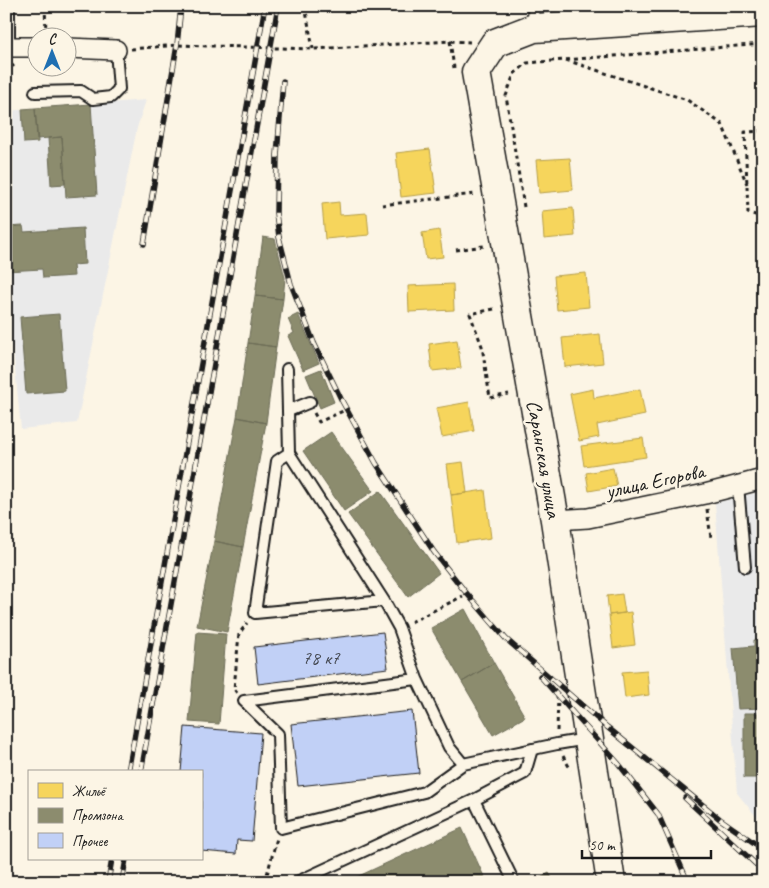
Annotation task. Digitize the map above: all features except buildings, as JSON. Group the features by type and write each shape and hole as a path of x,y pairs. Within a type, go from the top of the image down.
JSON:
{"main road":[{"path":"495,43 533,17 760,11"},
{"name":"Саранская улица","path":"495,43 476,72 555,520 611,882"}],"street":[{"path":"8,47 28,47"},
{"path":"78,48 116,50"},
{"name":"улица Егорова","path":"555,520 588,518 705,494 763,479"}],"lane":[{"path":"8,47 10,6"},
{"path":"34,92 81,91 93,99 111,96 119,89 116,50"},
{"path":"287,369 289,453 384,601 399,628 417,679 449,746 463,764"},
{"path":"288,411 310,402"},
{"path":"289,453 277,461 255,612 384,601"},
{"path":"738,485 745,567"},
{"path":"244,701 417,679"},
{"path":"244,701 278,734 280,828 424,792 463,764 589,739"},
{"path":"297,882 474,800 525,773 532,749"},
{"path":"474,800 514,882"}],"path":[{"path":"45,6 46,28"},
{"path":"305,6 313,49"},
{"path":"116,50 177,45 313,49 450,42 495,43"},
{"path":"525,215 506,96 514,74 527,63 763,44"},
{"path":"563,59 687,100 722,124 747,184"},
{"path":"763,131 745,132 748,213 763,217"},
{"path":"382,205 475,194"},
{"path":"456,250 484,246"},
{"path":"494,309 470,314 482,346 490,398 509,394"},
{"path":"310,402 318,422 343,411"},
{"path":"705,494 711,538"},
{"path":"399,628 463,596"},
{"path":"244,701 234,689 239,634 255,612"},
{"path":"265,882 280,828"}],"shaded area":[{"path":"146,100 137,128 77,423 21,429 6,278 6,111"},
{"path":"763,491 763,825 737,793 715,503"}],"railway":[{"path":"144,244 177,45 181,6"},
{"path":"128,770 265,6"},
{"path":"141,770 278,6"},
{"path":"283,81 277,155 276,213 279,237 291,284 314,343 342,401 376,463 434,552 506,639 607,727 720,819 763,849"},
{"path":"6,634 6,660"},
{"path":"540,676 618,763 658,814 688,882"},
{"path":"685,798 763,871"},
{"path":"108,882 112,860"},
{"path":"122,882 126,860"}]}
